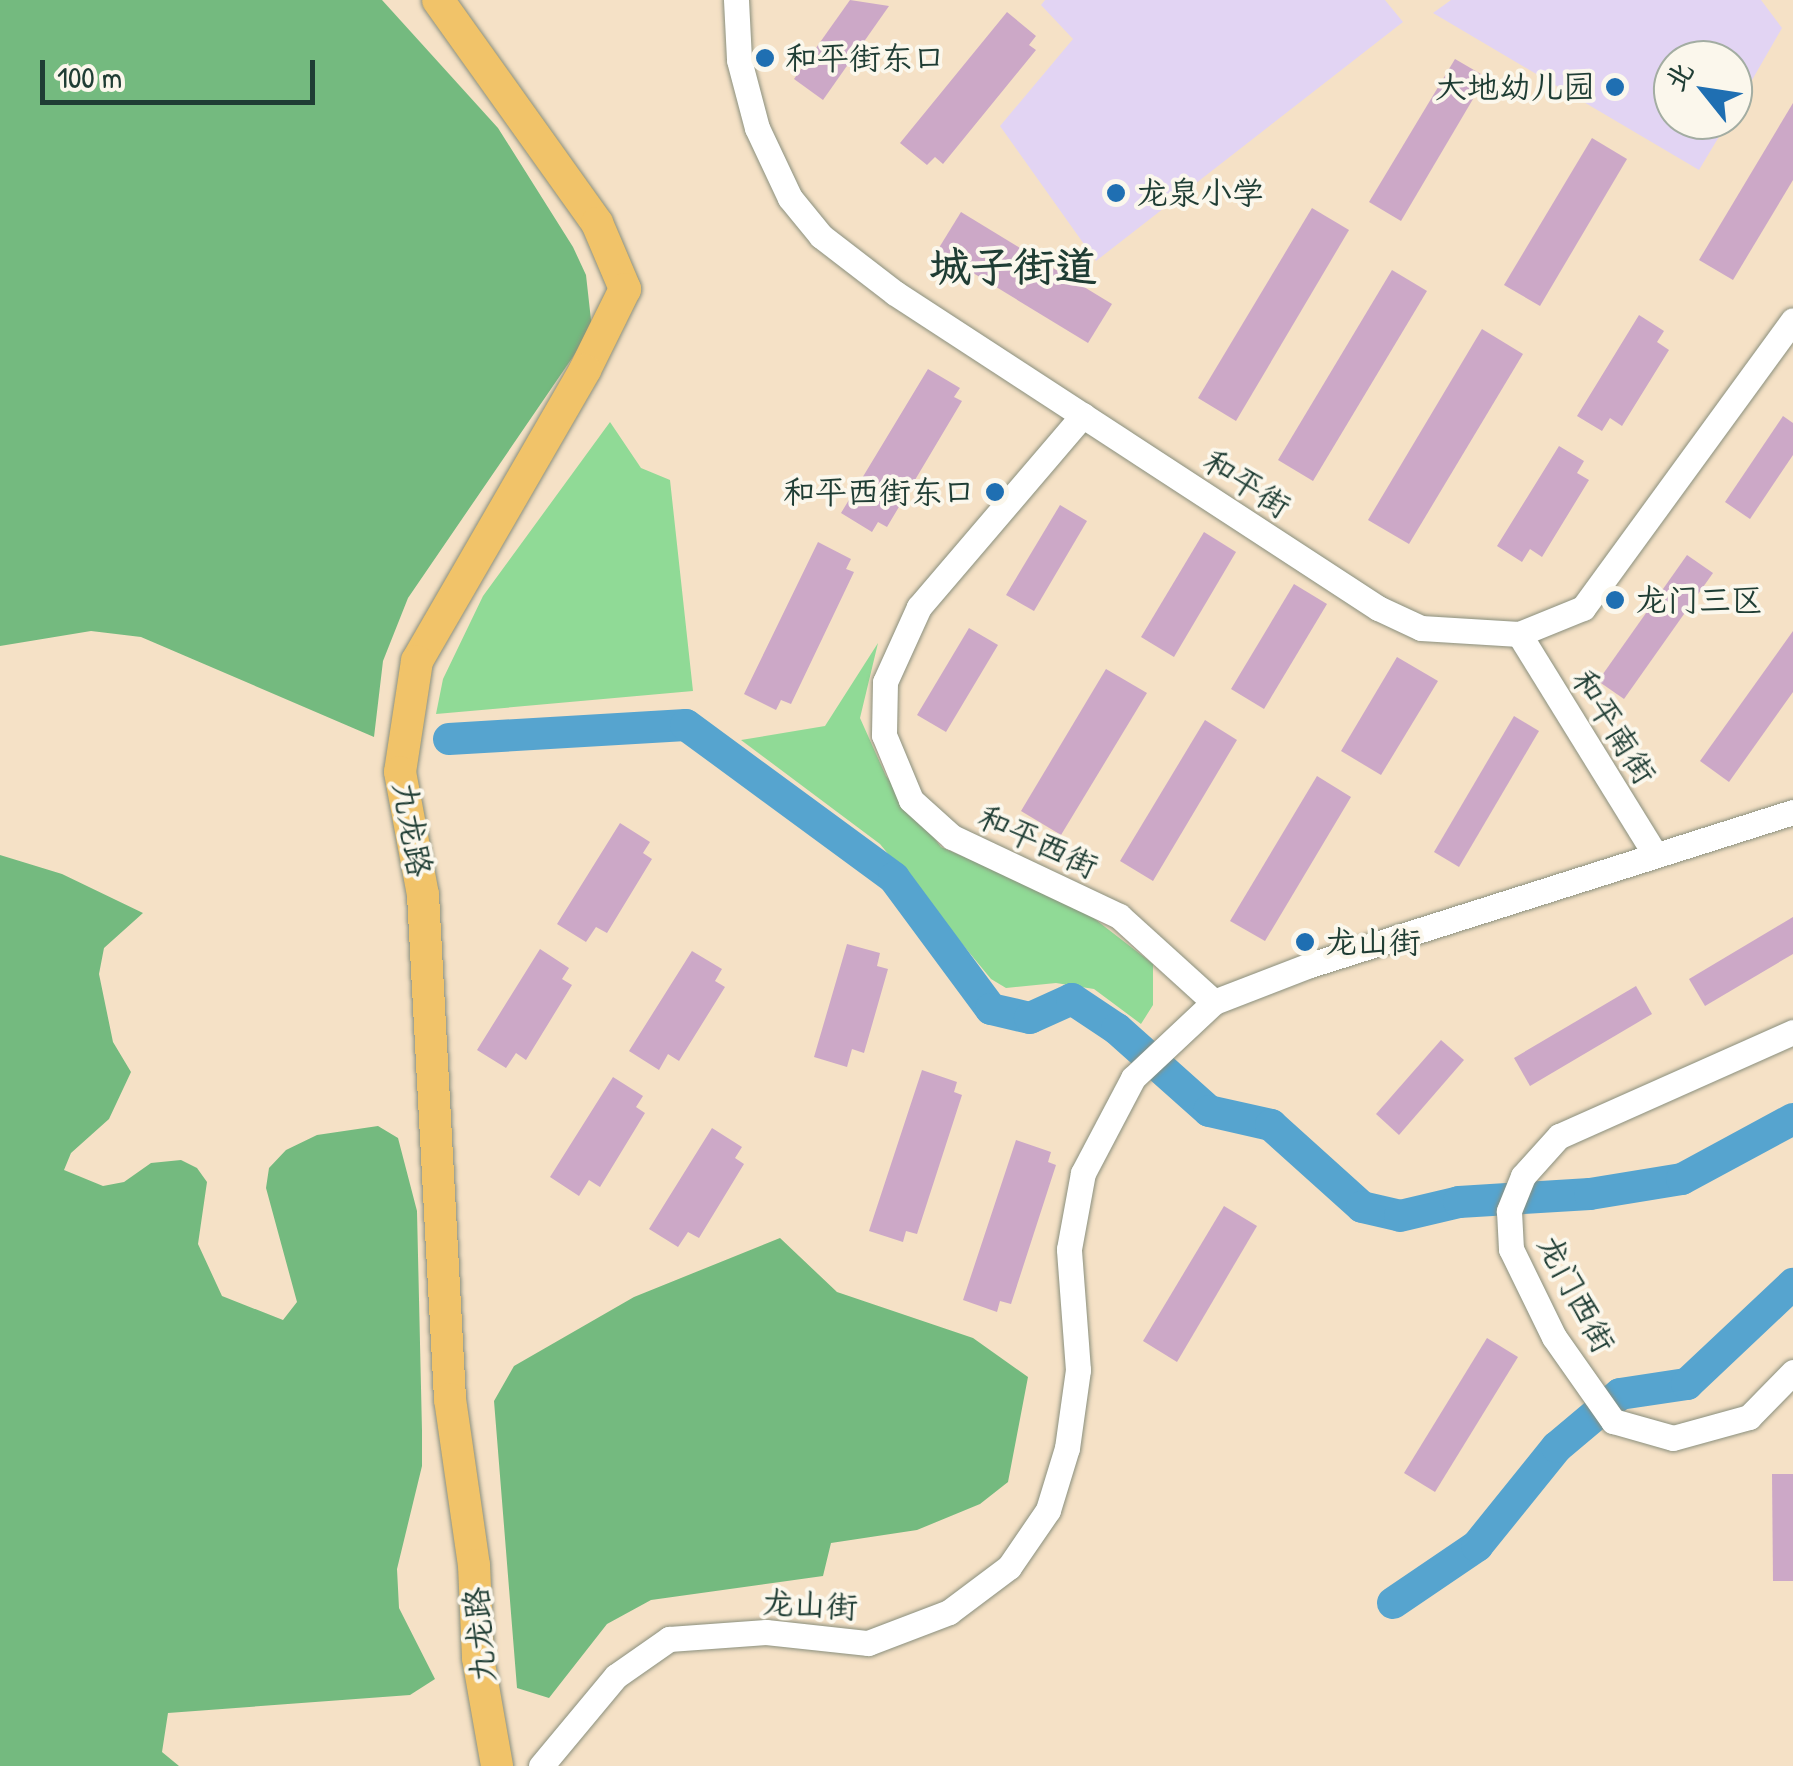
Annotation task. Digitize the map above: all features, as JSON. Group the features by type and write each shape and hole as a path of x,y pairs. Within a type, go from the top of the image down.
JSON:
{"main road":[{"name":"九龙路","path":"438,0 596,223 624,289 417,661 400,772 423,895 450,1399 474,1565 478,1658 497,1766"}],"street":[{"name":"和平街","path":"736,0 739,60 758,128 790,198 821,236 868,274 1378,608 1422,628 1518,634 1563,621 1602,590 1793,320"},
{"name":"和平西街","path":"1083,415 919,607 885,682 884,735 911,800 952,837 1120,916 1214,1002"},
{"name":"和平南街","path":"1518,634 1655,854"},
{"name":"龙山街","path":"541,1766 616,1676 669,1640 766,1632 868,1643 949,1612 1008,1567 1048,1510 1068,1448 1078,1370 1070,1249 1083,1172 1133,1078 1214,1002 1655,854 1793,812"},
{"name":"龙门西街","path":"1793,1032 1559,1136 1523,1176 1509,1211 1511,1249 1565,1352 1612,1422 1672,1438 1749,1417 1793,1372"}],"shaded area":[{"name":"龙泉小学","path":"1045,0 1385,0 1403,22 1096,261 1000,126 1073,39 1041,5"},
{"name":"大地幼儿园","path":"1451,0 1761,0 1782,28 1753,78 1753,40 1653,40 1653,140 1717,140 1699,170 1433,13"}],"green space":[{"path":"0,0 382,0 498,128 573,247 586,275 592,329 408,598 383,661 374,737 141,637 91,631 0,646"},
{"path":"610,422 641,468 670,480 693,691 436,714 443,679 483,596"},
{"path":"878,643 860,718 886,776 941,847 1078,906 1153,964 1153,1005 1141,1024 1094,989 1056,983 1006,988 991,979 880,844 741,740 825,726"},
{"path":"0,855 62,874 143,913 104,948 99,974 113,1042 131,1072 109,1119 71,1153 64,1170 103,1186 124,1182 151,1163 181,1160 197,1168 207,1182 198,1244 222,1296 283,1320 297,1302 266,1188 269,1168 286,1150 317,1135 378,1126 398,1138 417,1211 422,1431 422,1466 397,1569 399,1608 435,1679 410,1695 168,1713 162,1752 179,1766 0,1766"},
{"path":"780,1238 837,1292 973,1338 1028,1377 1008,1482 980,1504 917,1530 831,1543 823,1576 651,1600 607,1624 549,1698 517,1688 494,1401 514,1366 634,1297"}],"building":[{"path":"850,0 889,6 823,100 794,79"},
{"path":"1007,12 1036,36 1029,45 1036,50 943,164 935,157 927,165 900,143"},
{"path":"1455,59 1486,77 1401,221 1369,202"},
{"path":"1793,103 1793,180 1733,280 1699,260"},
{"path":"1592,138 1627,159 1540,306 1504,285"},
{"path":"1312,208 1349,230 1236,421 1198,398"},
{"path":"961,212 1112,304 1088,343 937,251"},
{"path":"1392,270 1427,291 1313,481 1278,460"},
{"path":"1639,315 1664,331 1657,342 1669,350 1622,426 1610,418 1602,431 1577,416"},
{"path":"1482,329 1523,354 1409,544 1368,520"},
{"path":"928,369 960,388 954,397 962,401 887,527 878,522 872,532 841,513"},
{"path":"1783,416 1793,423 1793,455 1750,519 1725,502"},
{"path":"1559,446 1584,461 1577,473 1589,480 1542,557 1530,549 1522,562 1497,546"},
{"path":"1060,505 1087,521 1034,611 1006,595"},
{"path":"1204,532 1236,552 1174,657 1141,637"},
{"path":"818,542 851,559 846,569 854,572 791,704 781,700 776,710 744,694"},
{"path":"1687,555 1713,573 1624,699 1598,681"},
{"path":"1294,584 1327,604 1264,709 1231,689"},
{"path":"969,628 998,645 946,732 917,715"},
{"path":"1793,631 1793,692 1729,782 1700,761"},
{"path":"1397,657 1438,681 1381,775 1341,751"},
{"path":"1106,669 1147,693 1061,835 1021,811"},
{"path":"1514,716 1539,731 1459,867 1434,852"},
{"path":"1205,720 1237,740 1153,881 1120,861"},
{"path":"1317,776 1351,797 1265,941 1230,921"},
{"path":"620,823 650,842 643,853 652,859 607,933 596,927 586,942 557,924"},
{"path":"1793,917 1793,954 1705,1006 1689,979"},
{"path":"847,944 880,953 877,966 888,969 864,1053 852,1049 847,1067 814,1057"},
{"path":"540,949 569,968 562,979 572,985 526,1060 516,1053 506,1068 477,1050"},
{"path":"692,951 722,969 715,981 725,987 679,1061 668,1054 659,1070 629,1051"},
{"path":"1636,986 1652,1014 1530,1086 1514,1058"},
{"path":"1441,1040 1464,1060 1399,1135 1376,1114"},
{"path":"922,1070 957,1082 954,1092 962,1095 917,1234 906,1231 903,1242 869,1231"},
{"path":"613,1077 643,1096 636,1107 645,1113 600,1187 589,1180 579,1196 550,1177"},
{"path":"712,1128 742,1147 735,1158 744,1164 699,1238 688,1232 678,1247 649,1229"},
{"path":"1016,1140 1051,1152 1048,1162 1056,1165 1011,1304 1000,1301 997,1312 963,1300"},
{"path":"1224,1206 1257,1226 1177,1362 1143,1341"},
{"path":"1487,1338 1518,1357 1435,1492 1404,1473"},
{"path":"1772,1474 1793,1474 1793,1581 1773,1581"}],"waterway":[{"path":"449,739 686,725 894,878 991,1009 1030,1018 1072,999 1117,1029 1209,1111 1271,1125 1362,1207 1400,1216 1459,1202 1590,1194 1682,1179 1793,1119"},
{"path":"1393,1603 1477,1546 1557,1447 1620,1394 1687,1384 1793,1284"}],"place":[{"name":"和平街东口","path":"765,58"},
{"name":"大地幼儿园","path":"1615,87"},
{"name":"龙泉小学","path":"1116,193"},
{"name":"和平西街东口","path":"995,492"},
{"name":"龙门三区","path":"1615,600"},
{"name":"龙山街","path":"1305,942"}],"district":[{"name":"城子街道","path":"1013,266"}]}
